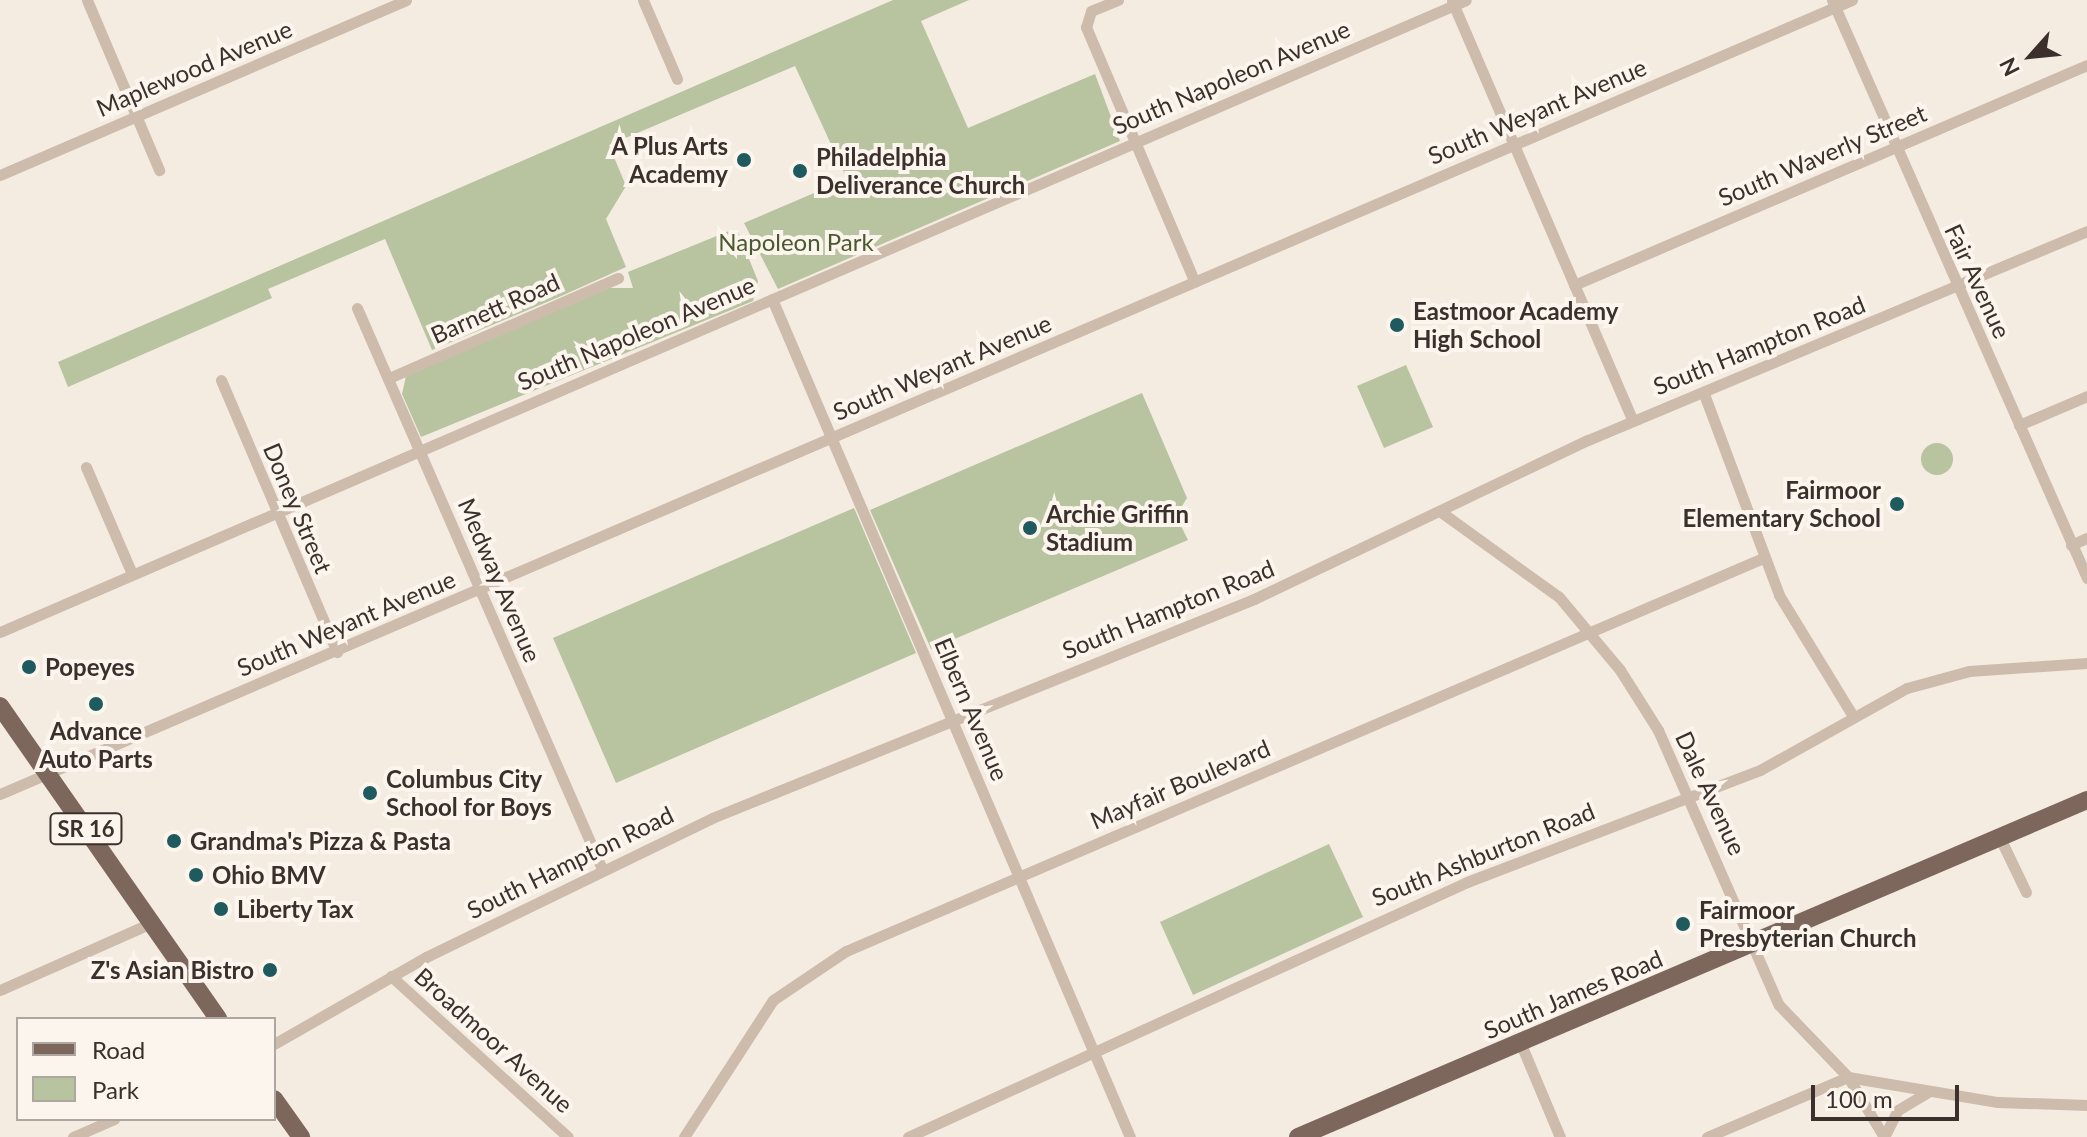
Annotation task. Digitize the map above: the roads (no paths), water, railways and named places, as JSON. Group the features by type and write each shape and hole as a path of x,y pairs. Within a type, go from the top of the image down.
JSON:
{"main road":[{"name":"SR 16","path":"0,706 217,1017"},
{"name":"South James Road","path":"1298,1137 2087,800"},
{"path":"276,1102 301,1137"}],"street":[{"path":"87,0 159,170"},
{"name":"Maplewood Avenue","path":"0,175 406,0"},
{"path":"643,0 677,79"},
{"path":"1118,0 1086,21 1195,282"},
{"name":"South Napoleon Avenue","path":"0,632 1466,0"},
{"name":"South Weyant Avenue","path":"0,794 337,652 1834,4 1852,0"},
{"path":"1453,3 1633,421"},
{"name":"Fair Avenue","path":"1834,4 1954,288 2087,578"},
{"name":"South Waverly Street","path":"1574,285 2087,65"},
{"name":"South Hampton Road","path":"276,1043 391,976 602,869 952,720 1196,623 1633,421 1704,394 2087,231"},
{"name":"Barnett Road","path":"389,378 618,278"},
{"name":"Elbern Avenue","path":"772,299 1130,1137"},
{"name":"Medway Avenue","path":"357,308 602,869"},
{"name":"Doney Street","path":"221,380 337,652"},
{"path":"1704,394 1763,558 1853,716"},
{"path":"2019,425 2087,396"},
{"path":"86,467 132,574"},
{"name":"Dale Avenue","path":"1441,512 1532,574 1592,632 1648,712 1688,796 1751,944 1793,1025 1848,1077 1884,1137"},
{"path":"2071,545 2087,538"},
{"name":"Mayfair Boulevard","path":"684,1137 755,1022 796,981 846,951 1763,558"},
{"name":"South Ashburton Road","path":"908,1137 1092,1050 1452,889 1760,770 1853,716 1956,673 2087,663"},
{"path":"2000,838 2026,892"},
{"path":"0,990 151,923"},
{"name":"Broadmoor Avenue","path":"391,976 568,1137"},
{"path":"1520,1042 1560,1137"},
{"path":"1707,1137 1848,1077 1928,1092 2087,1105"},
{"path":"1884,1137 1898,1110 1928,1092"},
{"path":"73,1137 109,1121"}],"place":[{"name":"A Plus Arts Academy","path":"744,160"},
{"name":"Philadelphia Deliverance Church","path":"800,171"},
{"name":"Eastmoor Academy High School","path":"1397,325"},
{"name":"Fairmoor Elementary School","path":"1897,504"},
{"name":"Archie Griffin Stadium","path":"1030,528"},
{"name":"Popeyes","path":"29,667"},
{"name":"Advance Auto Parts","path":"96,704"},
{"name":"Columbus City School for Boys","path":"370,793"},
{"name":"Grandma's Pizza & Pasta","path":"174,841"},
{"name":"Ohio BMV","path":"196,875"},
{"name":"Liberty Tax","path":"221,909"},
{"name":"Fairmoor Presbyterian Church","path":"1683,924"},
{"name":"Z's Asian Bistro","path":"270,970"}],"park label":[{"name":"Napoleon Park","path":"796,242"}]}
